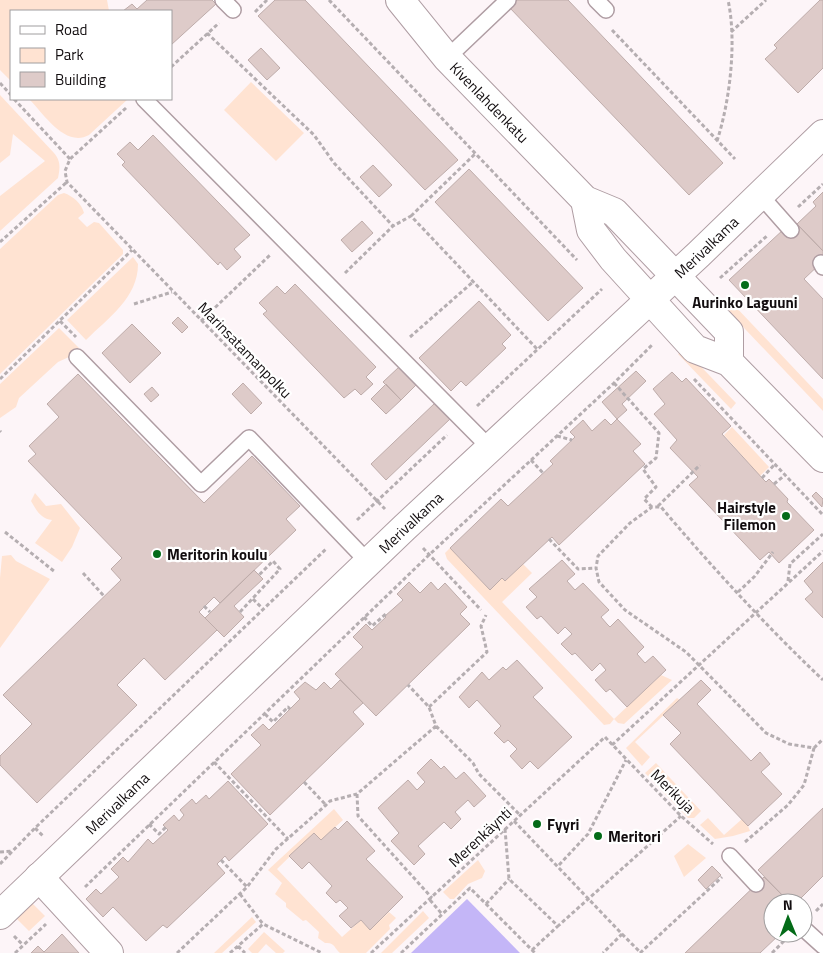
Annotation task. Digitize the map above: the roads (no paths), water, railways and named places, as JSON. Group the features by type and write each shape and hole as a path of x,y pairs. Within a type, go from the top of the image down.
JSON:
{"street":[{"name":"Kivenlahdenkatu","path":"400,0 447,58 585,200 614,212 729,332 729,362"},
{"name":"Merivalkama","path":"0,914 368,562 676,276 823,134"},
{"path":"585,200 591,230 613,259 695,349 729,362 823,458"},
{"path":"39,878 109,953"}],"lane":[{"path":"447,58 508,0"},
{"path":"145,100 490,448"},
{"path":"760,196 791,230"},
{"path":"77,357 201,484 250,438 368,562"},
{"path":"730,856 756,884"},
{"path":"813,937 823,946"}],"place":[{"name":"Aurinko Laguuni","path":"745,285"},
{"name":"Hairstyle Filemon","path":"786,516"},
{"name":"Meritorin koulu","path":"157,554"},
{"name":"Fyyri","path":"537,824"},
{"name":"Meritori","path":"598,836"}]}
